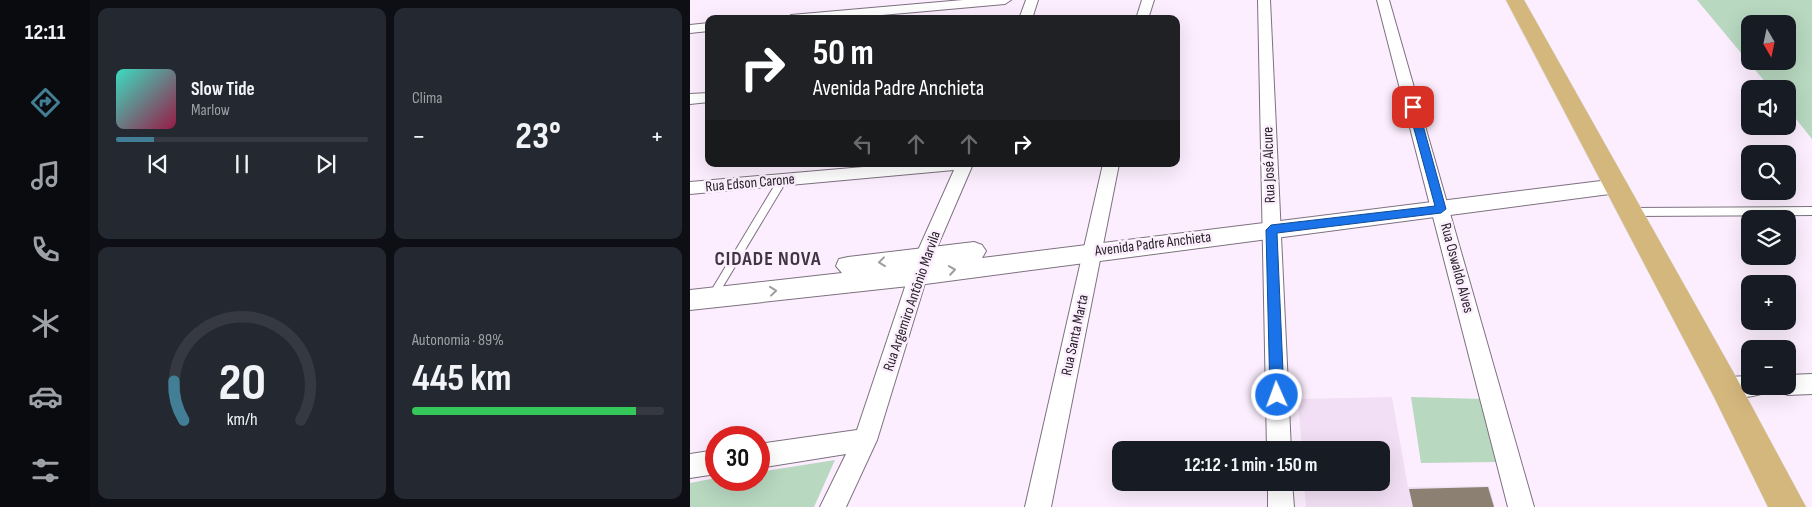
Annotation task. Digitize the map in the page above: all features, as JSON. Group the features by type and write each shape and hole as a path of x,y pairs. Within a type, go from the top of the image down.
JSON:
{"main road":[{"path":"1515,0 1788,507"}],"street":[{"path":"814,15 870,5 1005,0"},
{"path":"1026,15 1032,0"},
{"path":"1143,15 1148,0"},
{"name":"Rua José Alcure","path":"1264,0 1279,441"},
{"name":"Rua Oswaldo Alves","path":"1384,0 1521,507"},
{"path":"690,99 705,98"},
{"name":"Rua Edson Carone","path":"690,188 926,167"},
{"name":"Rua Argemiro Antônio Marvila","path":"865,440 921,266 964,167"},
{"name":"Rua Santa Marta","path":"1038,507 1110,167"},
{"name":"Avenida Padre Anchieta","path":"690,285 708,293 1612,180"},
{"path":"1796,385 1812,384"},
{"path":"1725,387 1741,386"},
{"path":"770,454 865,440"},
{"path":"833,507 865,440"},
{"path":"690,466 705,464"},
{"path":"1280,491 1280,507"}],"lane":[{"path":"708,293 783,180"},
{"path":"1630,212 1812,211"}],"shaded area":[{"path":"1392,397 1408,487 1489,486 1495,507 1306,507 1305,491 1390,491 1390,441 1301,441 1298,399"}],"green space":[{"path":"1697,0 1812,0 1812,139 1796,119 1796,80 1764,80 1755,70 1796,70 1796,15 1741,15 1741,53"},
{"path":"1411,397 1483,399 1496,462 1421,463"},
{"path":"835,460 814,507 690,507 690,483 705,480 705,491 770,491 770,470"}],"building":[{"path":"1488,487 1494,507 1413,507 1409,489"}],"district":[{"name":"CIDADE NOVA","path":"768,259"}],"route":[{"path":"1277,395 1271,230 1441,209 1413,107"}]}
